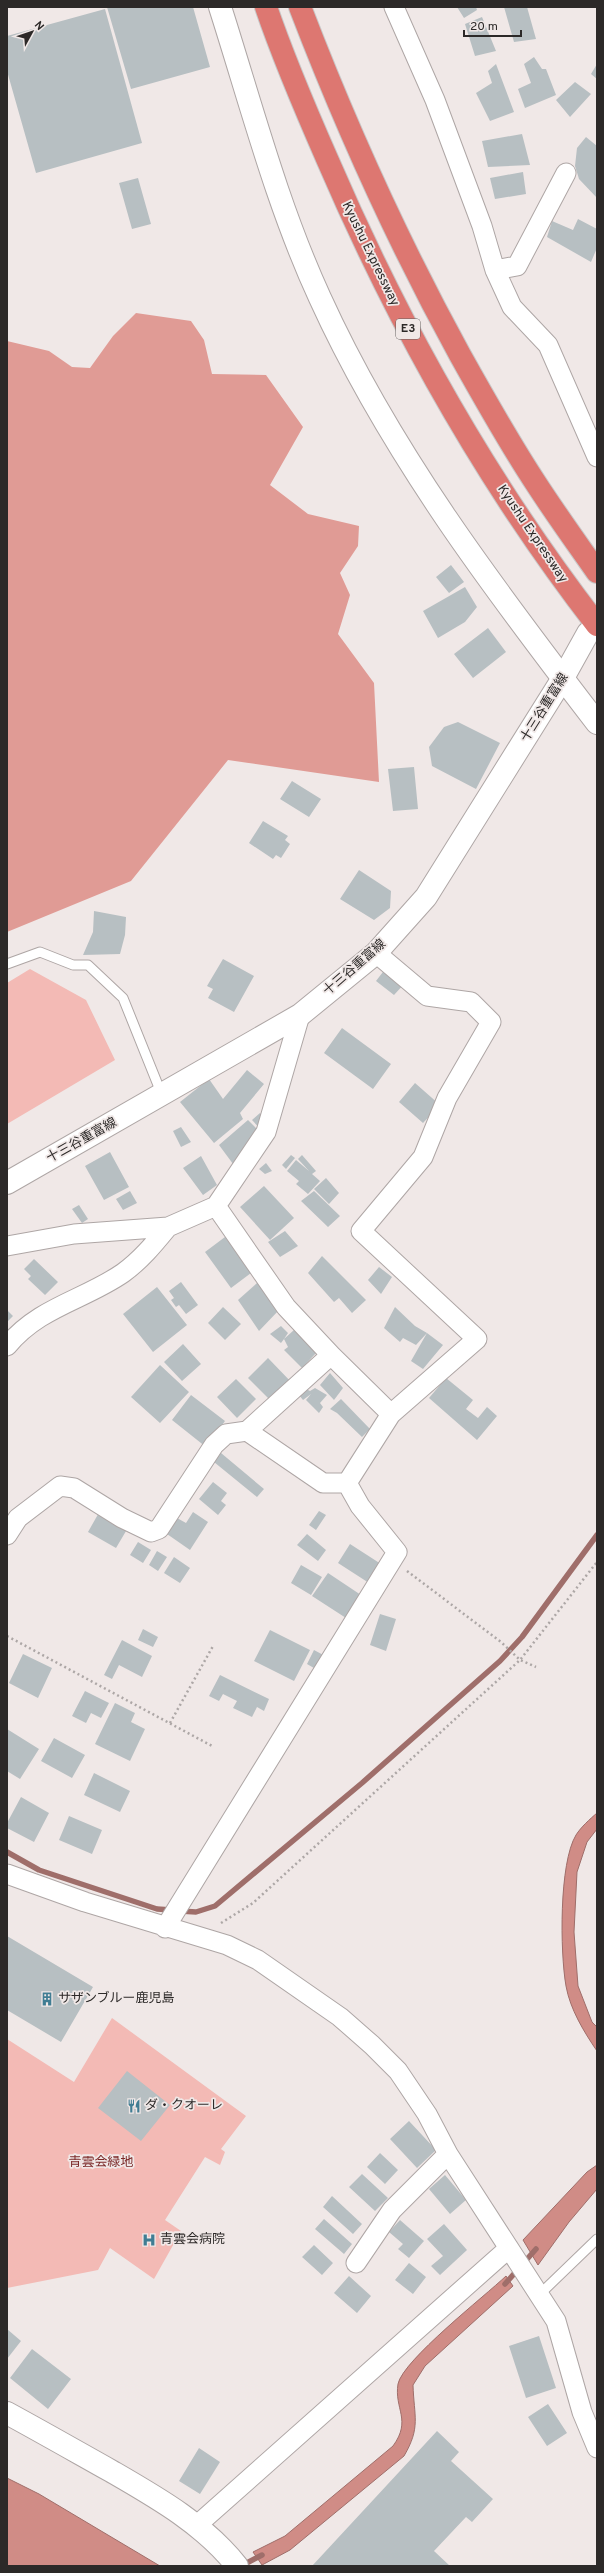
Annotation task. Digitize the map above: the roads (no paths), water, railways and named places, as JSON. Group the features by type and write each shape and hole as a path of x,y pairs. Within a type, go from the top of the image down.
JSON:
{"highway":[{"name":"Kyushu Expressway","path":"266,7 300,98 344,199 392,299 449,406 507,499 593,629"},
{"name":"E3","path":"300,7 331,88 374,187 425,290 480,391 534,482 597,572"}],"street":[{"path":"220,7 291,230 320,298 357,375 376,409 463,541 597,723"},
{"path":"394,7 460,165 495,270 512,307 548,345 597,457"},
{"path":"495,270 517,266 566,173"},
{"name":"十三谷重富線","path":"7,1183 162,1096 300,1015 376,953 426,897 593,629"},
{"path":"348,1483 390,1414 476,1339 361,1231 423,1157 448,1098 491,1022 471,1002 427,996 376,953"},
{"path":"7,1246 74,1234 168,1227 216,1206 266,1132 300,1015"},
{"path":"216,1206 286,1307 390,1414"},
{"path":"7,1346 40,1315 122,1274 144,1256 168,1227"},
{"path":"7,1535 18,1518 60,1486 74,1488 122,1518 151,1532 159,1529 214,1445 226,1434 247,1431 331,1355"},
{"path":"247,1431 323,1483 348,1483"},
{"path":"168,1924 397,1552 360,1506 348,1483"},
{"path":"7,1874 84,1902 168,1924 192,1936 227,1945 258,1960 340,2017 367,2040 398,2071 427,2114 448,2154 556,2322 582,2412 597,2448"},
{"path":"356,2263 392,2210 448,2154"},
{"path":"196,2526 509,2248"},
{"path":"7,2413 159,2498 196,2526 233,2561"}],"lane":[{"path":"7,964 40,952 73,965 88,965 123,998 162,1096"},
{"path":"535,2288 597,2239"}],"waterway":[{"path":"180,1911 196,1912 215,1906 362,1783 500,1661 522,1637 597,1535"},
{"path":"7,1852 39,1870 157,1909 172,1910"},
{"path":"505,2284 536,2249"},
{"path":"241,2566 262,2555"}],"place":[{"name":"サザンブルー鹿児島","path":"47,1999"},
{"name":"ダ・クオーレ","path":"134,2106"},
{"name":"青雲会病院","path":"149,2240"}],"park label":[{"name":"青雲会緑地","path":"101,2163"}]}
